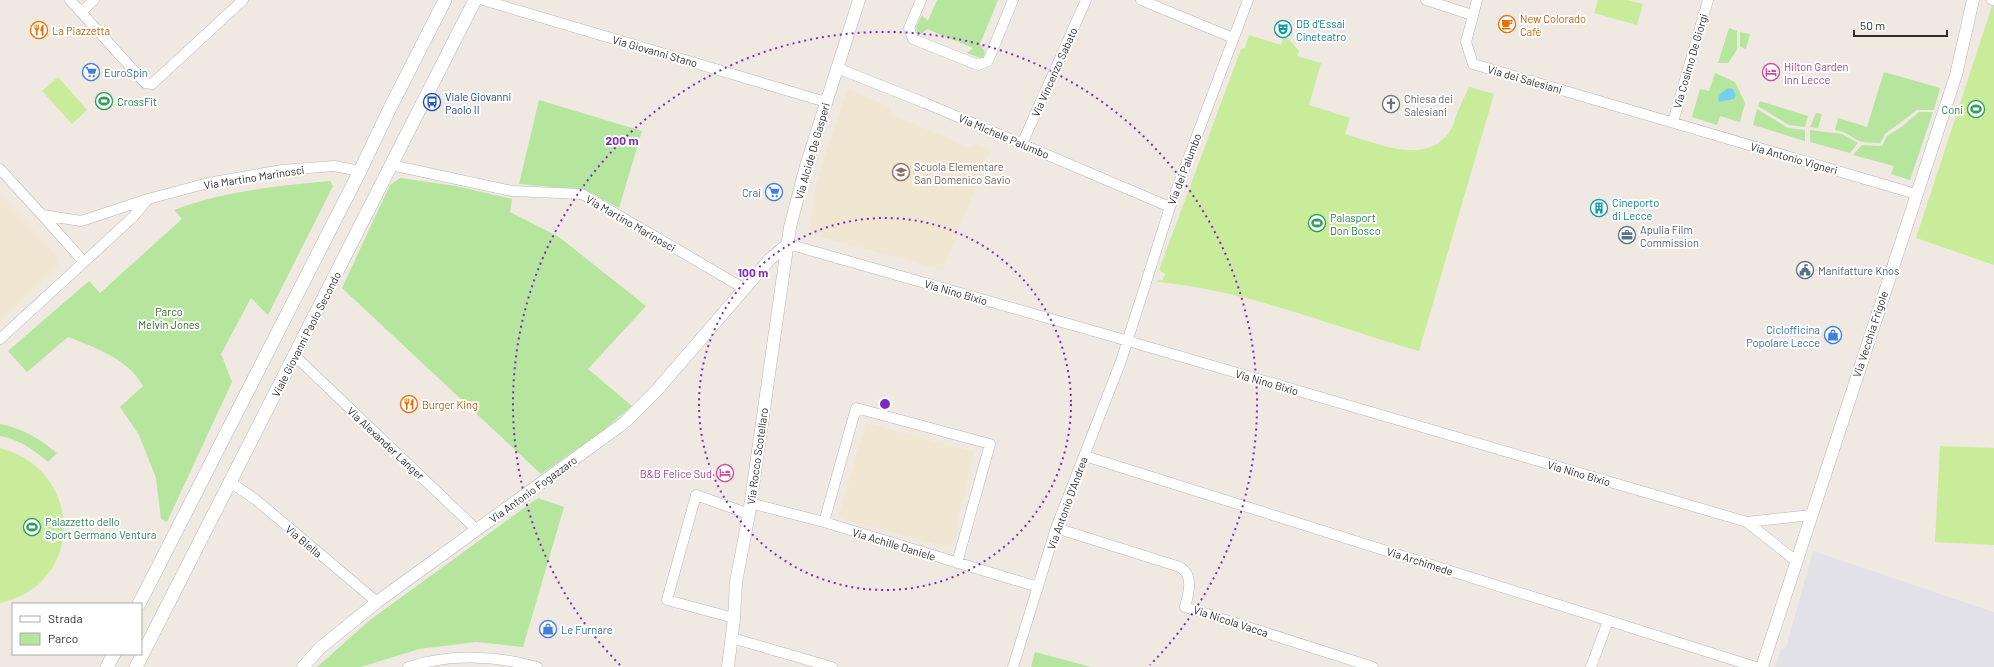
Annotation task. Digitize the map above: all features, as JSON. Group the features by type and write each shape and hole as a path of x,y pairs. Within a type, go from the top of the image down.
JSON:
{"main road":[{"path":"140,603 360,171 445,0"},
{"name":"Viale Giovanni Paolo Secondo","path":"136,667 475,0"},
{"path":"107,667 113,655"}],"street":[{"path":"70,0 144,83 152,84 243,0"},
{"path":"81,12 94,0"},
{"name":"Via Giovanni Stano","path":"483,0 826,102"},
{"name":"Via Alcide De Gasperi","path":"788,244 806,166 859,0"},
{"path":"921,0 909,28 913,39 978,65 988,61 1013,0"},
{"name":"Via Vincenzo Sabato","path":"1022,144 1086,0"},
{"path":"1141,0 1233,38"},
{"name":"Via dei Palumbo","path":"1127,341 1170,207 1248,0"},
{"path":"1426,0 1472,14 1477,0"},
{"name":"Via Cosimo De Giorgi","path":"1672,122 1708,0"},
{"name":"Via Vecchia Frigole","path":"1762,667 1956,75 1973,0"},
{"name":"Via dei Salesiani","path":"1472,14 1466,42 1473,64 1672,122"},
{"name":"Via Michele Palumbo","path":"837,68 1170,207"},
{"name":"Via Antonio Vigneri","path":"1672,122 1916,194"},
{"name":"Via Martino Marinosci","path":"391,165 512,191 582,194 745,289"},
{"name":"Via Martino Marinosci","path":"42,215 81,221 148,199 208,183 282,170 334,166 360,171"},
{"path":"0,169 84,262"},
{"path":"0,340 133,217 148,199"},
{"path":"745,289 770,259 788,244"},
{"name":"Via Nino Bixio","path":"788,244 1127,341 1747,522 1796,561"},
{"name":"Via Rocco Scotellaro","path":"728,667 734,618 736,582 749,509 788,244"},
{"name":"Via Antonio Fogazzaro","path":"303,667 320,648 377,602 624,423 657,390 745,289"},
{"name":"Via Antonio D'Andrea","path":"1013,667 1056,528 1085,456 1127,341"},
{"name":"Via Alexander Langer","path":"294,356 477,530"},
{"path":"824,522 856,408 990,444 957,563"},
{"name":"Via Archimede","path":"1085,456 1756,667"},
{"name":"Via Biella","path":"230,482 255,499 377,602"},
{"name":"Via Achille Daniele","path":"734,618 668,600 696,495 749,509 824,522 1038,587"},
{"name":"Via Nino Bixio","path":"1747,522 1811,515"},
{"name":"Via Nicola Vacca","path":"1056,528 1180,567 1186,571 1190,581 1190,590 1186,606 1373,667"},
{"path":"1591,667 1608,620"},
{"path":"732,638 832,667"},
{"path":"408,667 447,659 481,658 517,661 537,667"}],"shaded area":[{"name":"Scuola Elementare San Domenico Savio","path":"848,89 890,107 893,115 968,147 976,143 990,150 943,270 810,234 815,189"},
{"path":"0,194 54,253 58,259 58,265 0,322"},
{"path":"866,423 974,452 952,548 838,518"},
{"path":"1813,551 1994,612 1994,667 1775,667 1781,649 1786,648"}],"green space":[{"path":"937,0 998,0 980,44 985,52 983,57 980,58 967,53 973,48 927,29 921,34 917,32 916,27 922,15 928,21"},
{"path":"1598,0 1627,0 1643,4 1637,25 1594,13"},
{"name":"Coni","path":"1992,6 1994,6 1994,265 1916,238"},
{"path":"1729,28 1737,31 1737,50 1728,63 1718,63"},
{"path":"1740,32 1750,34 1746,49 1740,47"},
{"name":"Palasport Don Bosco","path":"1249,35 1281,45 1283,38 1289,39 1299,51 1297,56 1321,63 1309,105 1350,118 1345,134 1386,146 1415,150 1428,148 1440,142 1450,131 1469,87 1494,94 1419,351 1257,301 1191,286 1157,282 1159,280 1163,280 1165,274 1159,270 1241,49 1245,48"},
{"path":"1884,72 1940,88 1934,110 1917,110 1885,134 1880,143 1861,142 1843,132 1835,130 1838,118 1867,127"},
{"path":"1715,73 1735,82 1745,103 1740,122 1720,116 1717,125 1692,117 1700,89 1709,91"},
{"path":"58,77 87,110 72,124 42,91"},
{"path":"539,100 642,131 619,208 586,190 519,184"},
{"path":"1760,101 1808,116 1805,127 1789,125 1758,106"},
{"path":"1757,109 1788,128 1805,130 1805,141 1753,125"},
{"path":"1919,112 1933,112 1910,180 1891,174 1894,166 1853,155 1862,145 1882,146 1887,136 1900,128"},
{"path":"1816,113 1822,114 1818,128 1810,127"},
{"path":"1810,130 1842,134 1858,143 1850,153 1810,142"},
{"path":"400,178 456,186 512,199 510,212 559,237 646,306 588,369 632,406 601,432 541,474 342,288 390,185"},
{"name":"Parco Melvin Jones","path":"330,181 333,186 268,315 251,298 221,354 232,382 167,522 161,519 156,478 139,435 120,407 143,386 136,376 120,361 110,355 68,337 27,372 8,351 89,281 100,293 182,219 174,210 212,198 251,190"},
{"path":"0,424 16,428 30,435 57,453 48,462 26,446 7,437 0,436"},
{"path":"1940,446 1994,448 1994,545 1935,542"},
{"name":"Palazzetto dello Sport Germano Ventura","path":"0,448 28,460 48,479 60,502 64,527 60,552 48,574 28,592 0,603"},
{"path":"538,498 564,507 523,647 476,642 419,649 361,667 317,667 370,620"},
{"path":"1035,652 1091,667 1031,667"}],"water":[{"path":"1728,88 1733,89 1736,95 1734,99 1719,102 1718,99 1720,94"}],"place":[{"name":"New Colorado Cafè","path":"1507,24"},
{"name":"DB d'Essai Cineteatro","path":"1283,29"},
{"name":"La Piazzetta","path":"39,30"},
{"name":"EuroSpin","path":"91,72"},
{"name":"Hilton Garden Inn Lecce","path":"1771,72"},
{"name":"CrossFit","path":"104,101"},
{"name":"Viale Giovanni Paolo II","path":"432,102"},
{"name":"Chiesa dei Salesiani","path":"1391,104"},
{"name":"Coni","path":"1976,109"},
{"name":"Scuola Elementare San Domenico Savio","path":"901,172"},
{"name":"Crai","path":"774,192"},
{"name":"Cineporto di Lecce","path":"1599,208"},
{"name":"Palasport Don Bosco","path":"1317,223"},
{"name":"Apulia Film Commission","path":"1627,235"},
{"name":"Manifatture Knos","path":"1805,270"},
{"name":"Ciclofficina Popolare Lecce","path":"1833,335"},
{"name":"Burger King","path":"409,404"},
{"name":"B&B Felice Sud","path":"725,473"},
{"name":"Palazzetto dello Sport Germano Ventura","path":"32,527"},
{"name":"Le Furnare","path":"548,629"}]}
